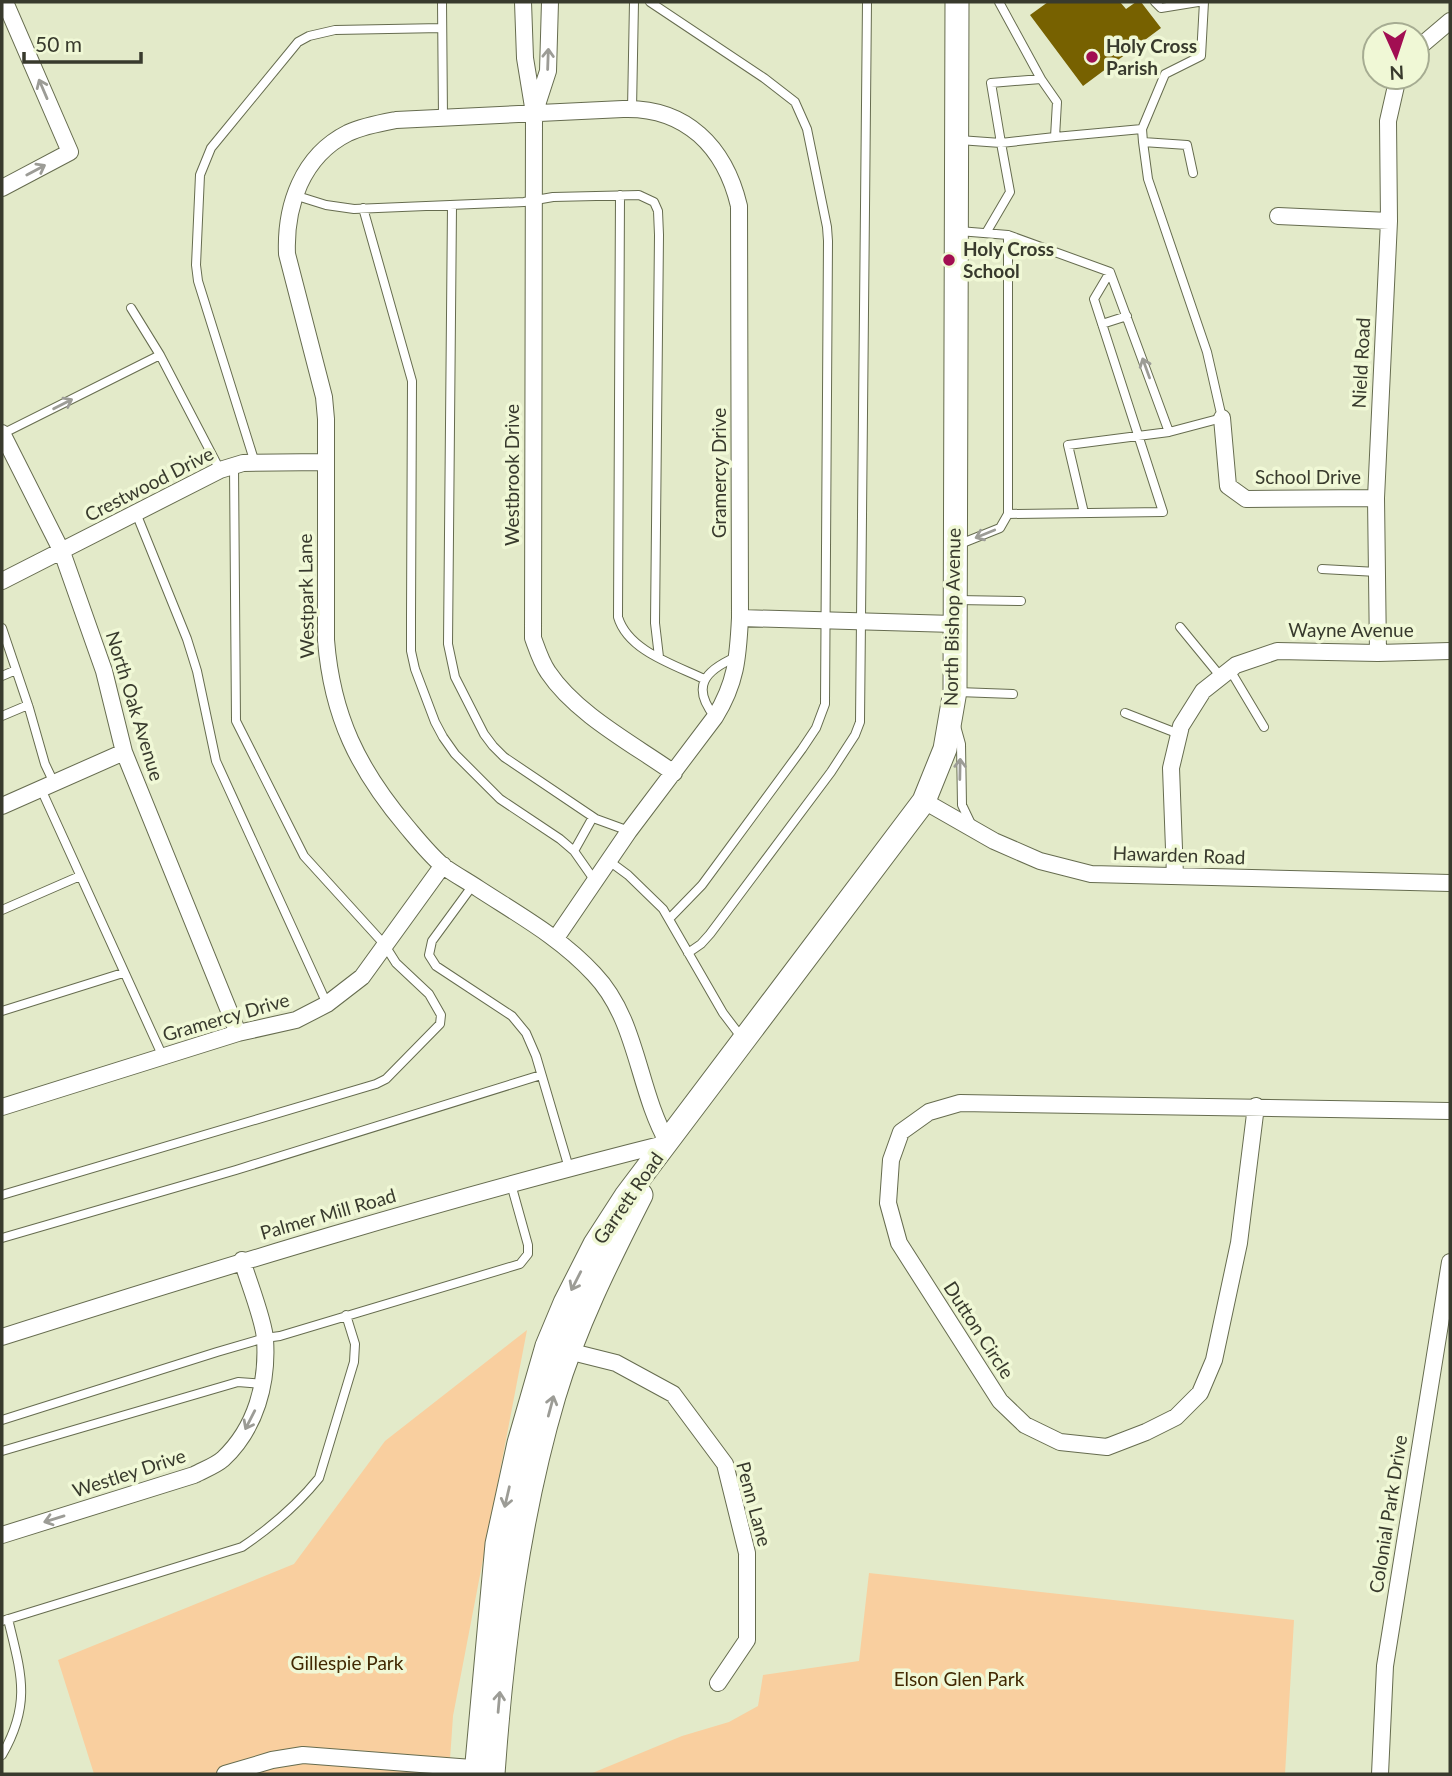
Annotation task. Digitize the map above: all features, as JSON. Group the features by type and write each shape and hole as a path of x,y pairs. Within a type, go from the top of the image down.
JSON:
{"main road":[{"name":"North Bishop Avenue","path":"668,1143 924,800 945,749 953,700 957,2"},
{"name":"Garrett Road","path":"485,1772 497,1544 519,1444 547,1346 595,1244 626,1196 668,1143"},
{"name":"Garrett Road","path":"485,1772 533,1475 555,1394 587,1303 668,1143"}],"street":[{"path":"2,188 70,152 5,2"},
{"name":"Westbrook Drive","path":"523,2 525,58 534,113 533,638 546,670 578,706 674,773"},
{"name":"Westbrook Drive","path":"534,113 548,71 550,2"},
{"path":"1431,37 1450,21"},
{"name":"Nield Road","path":"1378,653 1376,498 1388,221 1388,121 1395,91"},
{"name":"Gramercy Drive","path":"534,113 632,109 651,111 674,119 700,134 722,159 739,206 740,618 735,675 728,697 716,718 629,831 556,938"},
{"name":"Westpark Lane","path":"534,113 396,120 348,133 316,159 303,175 294,195 289,212 287,254 324,397 328,662 344,731 382,797 443,865 556,938 594,974 621,1013 658,1125 668,1143"},
{"path":"1278,216 1388,221"},
{"name":"School Drive","path":"1222,418 1228,486 1246,499 1376,498"},
{"name":"North Oak Avenue","path":"2,434 62,552 104,671 124,752 238,1034"},
{"name":"Crestwood Drive","path":"2,582 227,468 254,463 325,461"},
{"path":"740,618 954,624"},
{"name":"Wayne Avenue","path":"1175,876 1171,768 1181,726 1203,691 1236,666 1277,651 1450,651"},
{"path":"2,806 124,752"},
{"name":"Hawarden Road","path":"924,800 994,841 1040,861 1091,873 1450,883"},
{"name":"Gramercy Drive","path":"2,1107 238,1034 296,1020 327,1004 362,977 443,865"},
{"name":"Dutton Circle","path":"1256,1106 1239,1243 1214,1360 1200,1394 1176,1417 1107,1447 1060,1442 1025,1425 1000,1401 898,1243 888,1203 891,1160 901,1132 929,1111 960,1103 1256,1106 1450,1111"},
{"name":"Palmer Mill Road","path":"2,1337 242,1261 511,1184 668,1143"},
{"name":"Westley Drive","path":"2,1535 194,1475 221,1461 237,1443 250,1423 264,1384 266,1367 265,1338 242,1261"},
{"name":"Colonial Park Drive","path":"1380,1774 1385,1667 1450,1262"},
{"name":"Penn Lane","path":"547,1346 617,1363 673,1394 725,1464 747,1553 747,1640 718,1683"},
{"path":"225,1774 252,1765 303,1755 485,1772"}],"lane":[{"path":"442,2 443,118"},
{"path":"632,109 634,2"},
{"path":"650,2 764,78 795,102 807,129 828,240 826,691 821,718 702,885 669,919"},
{"path":"688,953 710,933 831,772 855,735 860,722 867,2"},
{"path":"999,2 1041,79 1057,102 1055,137"},
{"path":"1155,2 1161,8 1198,2"},
{"path":"1084,513 1068,445 1169,432 1222,418 1207,352 1148,179 1142,129 1165,74 1200,56 1204,2"},
{"path":"254,463 198,281 199,191 200,174 205,160 211,148 266,78 298,42 309,36 335,30 442,28"},
{"path":"986,233 1010,192 991,83 1041,79"},
{"path":"956,140 1001,143 1142,129"},
{"path":"1143,142 1187,145 1193,173"},
{"path":"294,195 326,205 363,208 452,206 620,195 648,197 654,202 658,211 655,623 659,657"},
{"path":"620,195 618,617 627,635 659,657 704,679"},
{"path":"452,206 450,654 455,677 484,734 504,757 593,817 629,831"},
{"path":"363,208 412,381 411,652 415,669 435,722 455,754 500,799 575,851 595,881"},
{"path":"956,231 1008,236 1111,271"},
{"path":"954,547 1000,528 1008,514 1008,236"},
{"path":"1111,271 1169,432"},
{"path":"1008,514 1163,512 1136,436 1094,299 1111,271"},
{"path":"2,1195 353,1092 386,1079 440,1024 441,1014 429,994 396,963 385,946 298,846 236,721 227,468 131,308"},
{"path":"1102,324 1127,316"},
{"path":"2,434 160,355"},
{"path":"136,513 194,660 216,761 327,1004"},
{"path":"1322,569 1377,572"},
{"path":"954,600 1021,601"},
{"path":"1180,627 1226,673 1264,727"},
{"path":"2,628 45,764 47,786 80,876 163,1057"},
{"path":"716,718 705,705 702,695 704,679 711,671 738,655"},
{"path":"2,676 16,670"},
{"path":"973,829 962,805 961,744 953,700 1013,694"},
{"path":"2,716 28,705"},
{"path":"1125,713 1179,734"},
{"path":"575,851 593,817"},
{"path":"609,861 646,891 663,909 723,1013 743,1040"},
{"path":"2,910 80,876"},
{"path":"473,885 432,941 429,954 436,966 512,1016 526,1033 569,1168"},
{"path":"2,1011 123,973"},
{"path":"2,1238 236,1170 541,1075"},
{"path":"2,1420 265,1338 281,1336 520,1264 526,1260 528,1245 511,1184"},
{"path":"2,1755 12,1733 23,1683 5,1620 242,1547 259,1536 309,1491 326,1462 354,1362 355,1344 346,1315"},
{"path":"2,1451 238,1382 264,1384"}],"green space":[{"name":"Gillespie Park","path":"527,1330 453,1716 449,1774 94,1774 58,1660 294,1564 385,1441"},
{"name":"Elson Glen Park","path":"869,1573 1294,1620 1285,1774 590,1774 682,1736 729,1722 758,1706 763,1675 859,1661"}],"building":[{"name":"Holy Cross Parish","path":"1048,2 1120,2 1126,9 1136,2 1141,2 1161,28 1083,86 1030,15"}],"place":[{"name":"Holy Cross Parish","path":"1092,57"},
{"name":"Holy Cross School","path":"949,260"}]}
